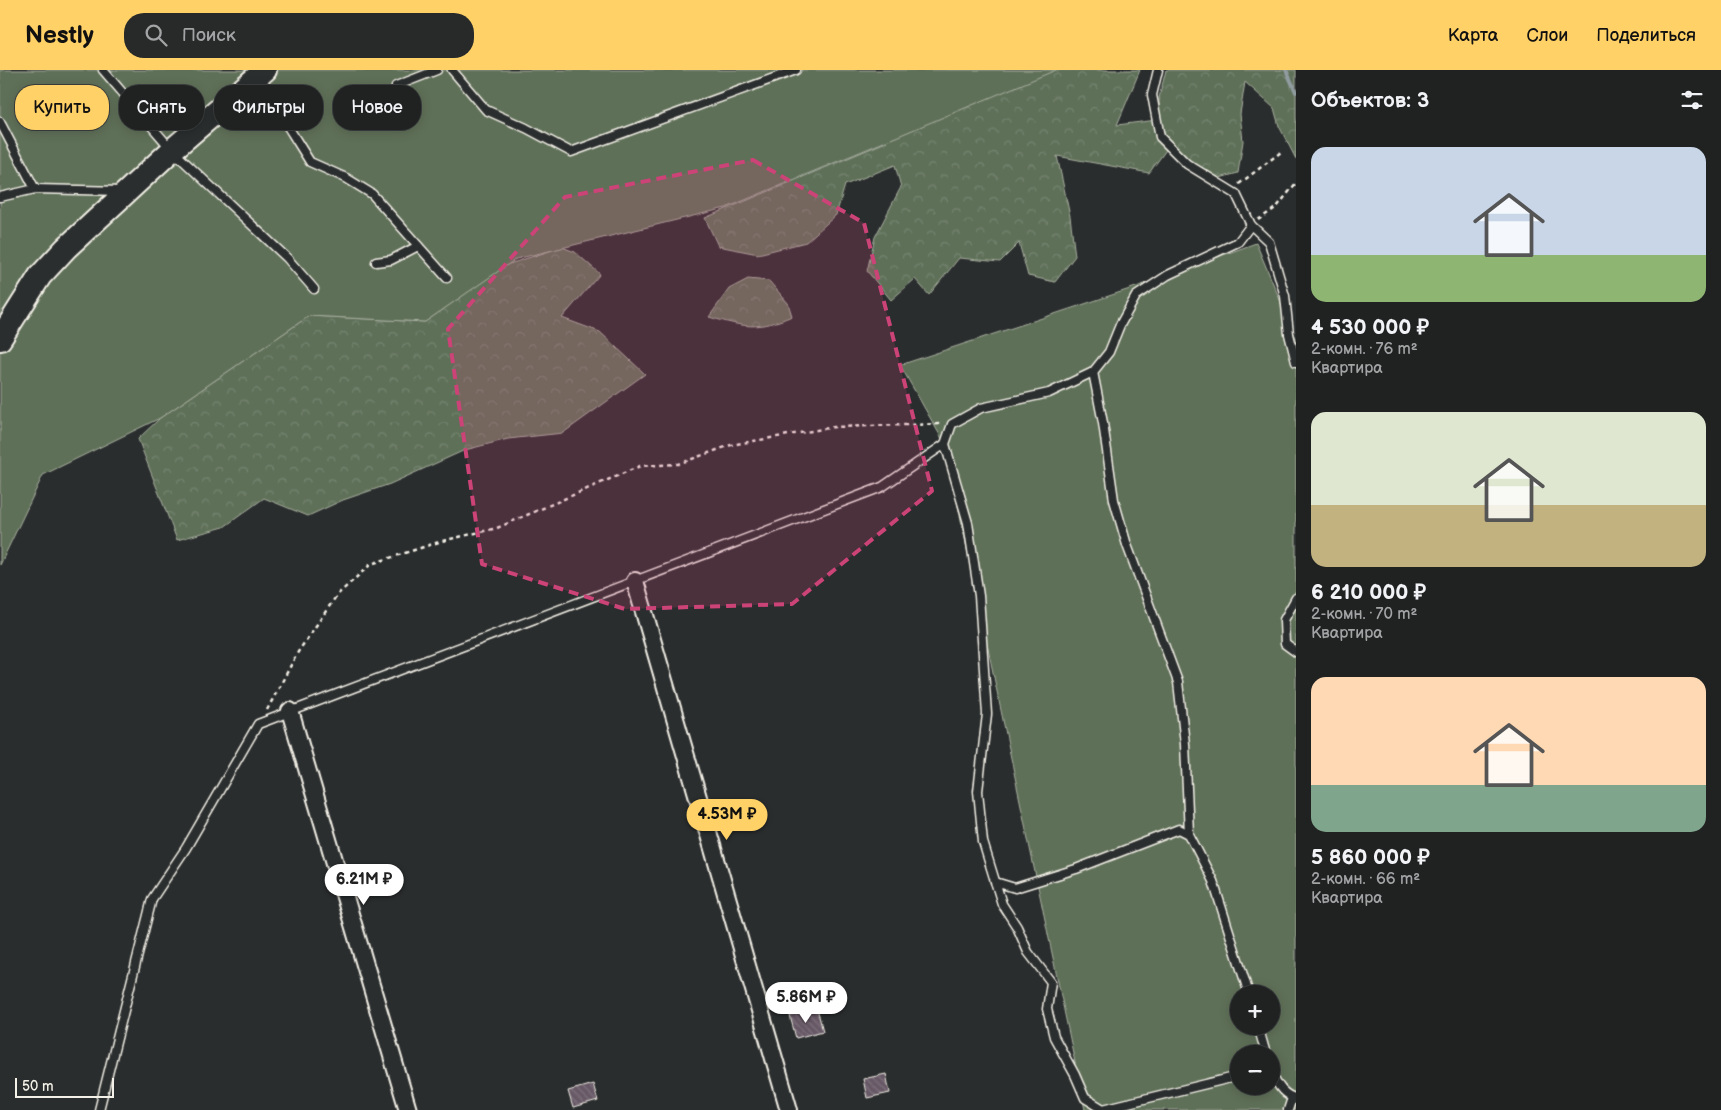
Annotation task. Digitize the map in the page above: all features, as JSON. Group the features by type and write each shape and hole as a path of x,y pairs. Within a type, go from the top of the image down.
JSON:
{"street":[{"path":"0,340 47,267 172,150 259,75"},
{"path":"635,581 789,1110"},
{"path":"290,712 408,1110"}],"lane":[{"path":"103,70 172,150 288,258 314,289"},
{"path":"399,85 437,70"},
{"path":"452,70 486,110 572,152 796,70"},
{"path":"1158,70 1152,96 1160,137 1187,164 1236,194 1251,224 1269,242 1285,296 1289,334 1296,362"},
{"path":"259,75 310,162 346,178 372,194 447,278"},
{"path":"0,122 35,189"},
{"path":"0,197 35,189 128,191"},
{"path":"1230,1078 1104,1109 1085,1098 1075,1075 1054,1037 1047,1009 1050,982 1028,952 1017,927 1002,904 983,842 978,791 987,714 979,596 968,523 945,444 952,424 981,408 1049,393 1093,372 1109,352 1120,325 1136,296 1168,275 1238,242 1251,224"},
{"path":"376,262 390,260 418,246"},
{"path":"1093,372 1103,423 1114,500 1127,545 1178,682 1185,744 1189,834 1213,881 1246,985"},
{"path":"99,1110 152,899 186,848 258,724 882,488 945,444"},
{"path":"1296,598 1284,620 1285,644 1296,652"},
{"path":"996,882 1014,888 1076,869 1179,829 1189,834"},
{"path":"1280,1088 1294,1098 1288,1110"}],"path":[{"path":"1236,194 1239,184 1281,152"},
{"path":"1251,224 1277,207 1296,183"},
{"path":"258,724 298,652 338,595 370,564 442,541 497,528 576,492 640,466 678,464 731,445 834,427 952,424"}],"highlighted area":[{"path":"753,160 864,223 932,491 792,604 625,609 482,564 448,329 565,197"}],"green space":[{"path":"0,70 1056,70 726,208 516,259 425,322 309,316 160,418 43,475 0,565"},
{"path":"948,70 1140,70 1117,125 1157,120 1160,128 1159,98 1166,70 1296,70 1296,159 1279,126 1274,108 1245,82 1240,114 1243,141 1238,173 1212,180 1163,139 1166,150 1149,173 1057,156 1070,216 1075,256 1055,282 1028,276 1019,243 1000,262 959,258 929,295 915,279 891,300 867,271 875,237 901,187 895,165 845,185 836,215 806,242 758,254 718,246 705,218 886,142"},
{"path":"1256,243 1296,338 1296,1110 1085,1110 945,444 900,365 1136,287"},
{"path":"562,247 575,252 600,274 562,318 600,332 645,374 563,433 508,439 465,450 390,484 343,500 308,516 264,498 224,527 177,540 138,439 160,418 309,316 425,322 506,265"},
{"path":"748,279 769,281 788,303 792,316 760,326 742,325 709,317 729,289"}],"building":[{"path":"817,1009 823,1031 796,1038 790,1016"},
{"path":"886,1074 890,1093 867,1098 863,1079"},
{"path":"593,1084 598,1101 573,1108 568,1091"}],"waterway":[{"path":"1286,70 1296,92"}]}
